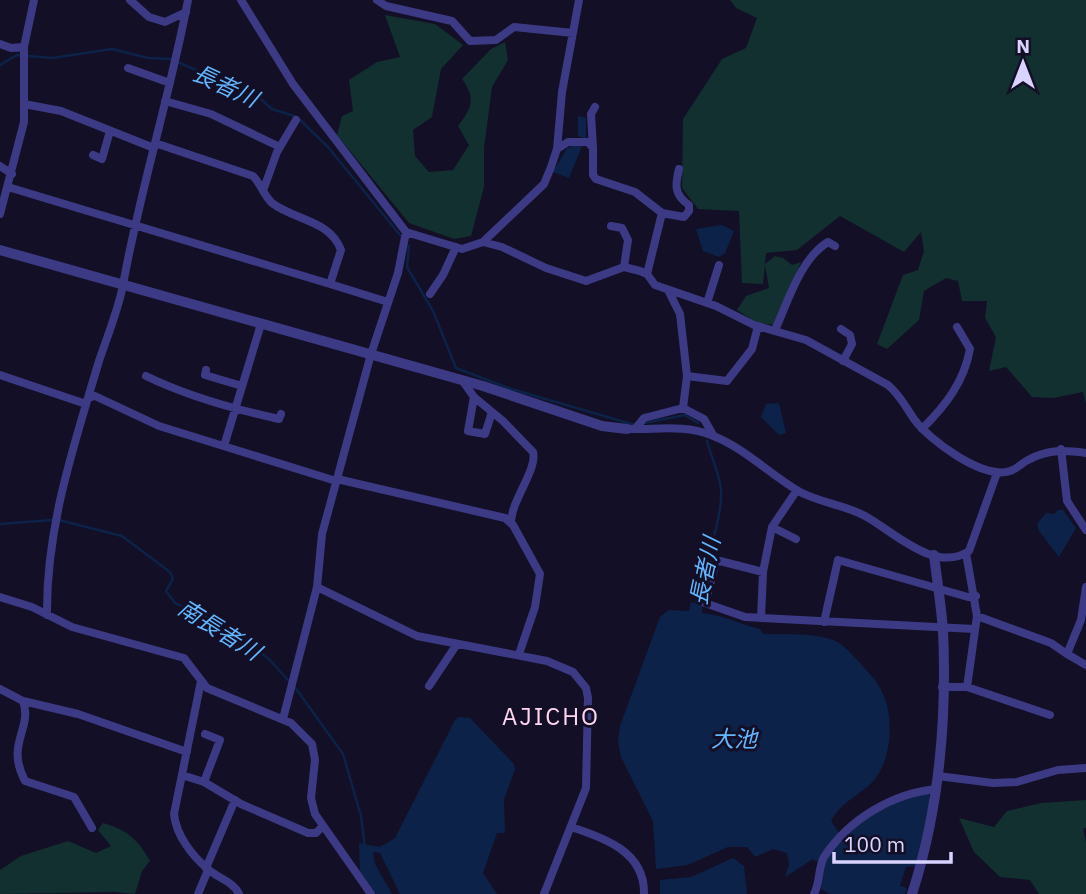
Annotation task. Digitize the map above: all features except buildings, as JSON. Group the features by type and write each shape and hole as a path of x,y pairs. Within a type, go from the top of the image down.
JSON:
{"street":[{"path":"0,214 21,139 24,52 34,0"},
{"path":"130,0 149,17 166,22 186,12"},
{"path":"47,615 48,554 71,452 123,285 188,0"},
{"path":"241,0 300,95 406,232 456,247 474,247 483,242 544,184 556,149 562,92 579,0"},
{"path":"377,0 386,6 452,21 470,41 496,40 514,27 573,33"},
{"path":"0,44 24,52"},
{"path":"128,68 170,83"},
{"path":"165,101 211,114 280,147"},
{"path":"24,104 61,111 154,146 253,176 276,205 333,233 341,250 330,284"},
{"path":"595,107 591,114 593,175 596,179 635,192 662,213 684,217 690,211 689,205 679,198 676,191 679,169"},
{"path":"264,188 280,147 296,120"},
{"path":"93,155 102,159 110,131"},
{"path":"556,149 568,142 580,141 589,142 593,148"},
{"path":"0,166 12,174"},
{"path":"8,187 388,302"},
{"path":"647,274 662,213"},
{"path":"611,226 622,228 628,240 624,267"},
{"path":"283,719 317,587 322,534 371,354 398,273 406,232"},
{"path":"483,242 586,281 624,267 647,274 655,285 708,303 758,326 806,340 899,394 922,429 968,462 997,473 1012,471 1030,459 1061,449 1086,453"},
{"path":"775,330 803,268 821,246 828,242 835,246"},
{"path":"430,293 456,247"},
{"path":"0,250 462,380 601,426 691,429 713,435 737,447 797,490 824,503 863,514 893,536 934,555 948,558 966,553 977,536 997,473"},
{"path":"708,303 719,265"},
{"path":"668,290 680,314 687,376 684,408"},
{"path":"224,446 261,324"},
{"path":"687,376 727,381 752,349 758,326"},
{"path":"922,429 943,408 967,367 970,349 957,327"},
{"path":"841,329 850,335 852,344 844,361"},
{"path":"206,370 205,375 242,386"},
{"path":"0,375 87,401 95,396 159,426 336,480 505,518 511,523 540,574 535,607 519,654"},
{"path":"146,376 175,390 235,409 279,419 281,414"},
{"path":"462,380 474,397 492,412 534,457 511,510 511,523"},
{"path":"474,397 468,430 485,434 492,412"},
{"path":"635,426 684,408 704,419 713,435"},
{"path":"1061,449 1067,501 1086,530"},
{"path":"761,618 763,572 772,527 797,490"},
{"path":"772,527 796,539"},
{"path":"966,553 976,596 977,617 967,687"},
{"path":"912,894 932,825 938,776 942,627 934,555"},
{"path":"824,622 838,560 968,597 976,596"},
{"path":"763,572 720,561 716,563 705,603 746,617 974,629"},
{"path":"317,587 417,636 519,654 561,666 573,672 586,688 586,788 544,894"},
{"path":"1067,654 1083,620 1086,587"},
{"path":"0,597 72,627 184,658 190,662 207,688 247,707 283,719 307,736 312,744 315,760 311,798 322,827 371,894"},
{"path":"977,617 1051,643 1086,665"},
{"path":"429,686 457,644"},
{"path":"201,681 174,814 177,833 207,869 237,888 240,894"},
{"path":"942,687 967,687 1050,715"},
{"path":"0,690 23,701 78,714 187,752"},
{"path":"23,701 25,721 16,746 19,769 25,781 74,797 92,828"},
{"path":"204,782 220,740 205,734"},
{"path":"938,776 993,783 1017,782 1058,770 1086,768"},
{"path":"182,775 204,782 235,800 309,833 316,833 322,827"},
{"path":"814,894 822,860 844,832 891,800 913,792 937,789"},
{"path":"198,894 235,800"},
{"path":"571,827 616,844 643,874 644,894"}],"green space":[{"path":"730,0 1086,0 1086,404 1083,392 1053,398 1032,397 1006,367 989,371 996,337 985,318 987,301 962,301 958,281 946,278 924,291 919,320 887,349 877,344 903,275 918,270 924,251 921,232 904,252 840,216 797,250 766,253 765,264 775,256 792,265 801,262 774,325 757,323 737,310 746,296 769,288 765,265 763,284 742,283 739,211 698,209 682,188 683,119 722,59 746,48 757,18 736,8"},
{"path":"385,15 435,24 463,45 441,69 432,117 413,130 415,156 429,172 453,170 469,145 458,126 471,103 462,79 491,49 505,42 508,60 492,87 484,148 484,187 471,236 454,239 409,223 337,135 342,116 353,111 349,80 377,62 400,57"},
{"path":"1086,800 1086,828 1083,829 1086,842 1086,894 1039,894 1030,880 1000,877 974,852 959,818 994,827 1007,811 1041,803"},
{"path":"103,823 131,836 150,861 142,871 135,894 0,894 0,870 21,856 68,841 96,853 111,846 98,830"}],"water":[{"path":"578,116 586,118 586,139 578,136"},
{"path":"578,144 582,146 569,178 553,172 567,148"},
{"path":"722,225 734,231 725,253 719,257 703,251 696,229"},
{"path":"779,403 786,433 779,435 761,417 766,404"},
{"path":"1063,510 1076,528 1059,557 1039,531 1037,524 1046,513 1054,514"},
{"name":"大池","path":"691,602 702,605 702,613 760,629 763,634 807,635 825,637 837,642 874,679 887,705 889,741 879,773 836,813 831,821 839,833 817,862 813,859 785,877 789,864 787,853 773,849 755,857 747,847 728,847 688,865 656,869 653,821 621,757 618,742 620,726 660,617 669,610 689,611"},
{"path":"459,717 470,718 514,764 515,770 504,799 505,833 497,833 483,873 497,894 400,894 380,853 373,852 375,864 392,894 376,894 360,872 359,843 380,847 395,838 455,720"},
{"path":"929,793 930,811 924,839 915,866 906,867 900,886 907,888 905,894 830,894 821,889 825,861 832,849 855,826 885,808"},
{"path":"733,858 744,866 747,894 660,894 660,880 691,877"}],"waterway":[{"name":"長者川","path":"0,65 17,55 52,58 112,49 148,58 170,59 256,95 272,109 297,117 328,147 400,235"},
{"name":"長者川","path":"409,246 407,267 433,311 456,368 511,389 635,425"},
{"name":"長者川","path":"644,423 685,415 698,423"},
{"name":"長者川","path":"696,606 721,503 720,483 707,441"},
{"name":"南長者川","path":"0,524 52,520"},
{"name":"南長者川","path":"59,520 122,536 170,572 173,579 166,591 175,603 213,620 268,658 297,690 343,754 361,816 365,848"}],"district":[{"name":"AJICHO","path":"551,716"}]}
